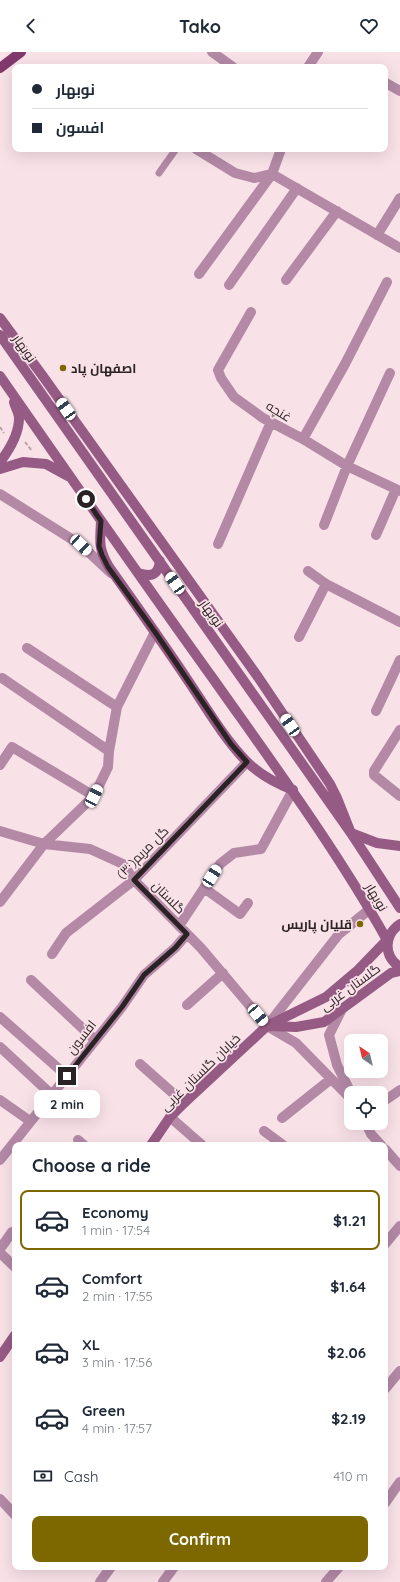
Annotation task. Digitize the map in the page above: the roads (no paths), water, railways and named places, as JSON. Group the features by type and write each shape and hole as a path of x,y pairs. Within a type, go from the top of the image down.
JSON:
{"main road":[{"path":"0,68 21,52"},
{"path":"0,318 258,677 330,784 351,833 377,843 400,846"},
{"name":"نوبهار","path":"0,335 351,833 400,906"},
{"name":"نوبهار","path":"0,376 292,790 370,909 388,940 388,953 395,964 400,967"},
{"path":"33,381 42,376"},
{"path":"0,462 7,453 17,434 19,417 9,389"},
{"path":"0,468 23,462 46,464 70,476"},
{"path":"98,473 107,467"},
{"path":"101,521 99,546 102,555 115,577 155,632 231,744 247,762 273,782 292,790"},
{"path":"138,573 146,576 153,574 159,569 160,561"},
{"name":"خیابان گلستان غربی","path":"153,1142 170,1117 267,1026 326,998 358,970 388,940 394,929 400,924"},
{"name":"گلستان غربی","path":"267,1026 296,1027 324,1022 391,973 400,971"},
{"path":"0,1357 12,1346"}],"street":[{"path":"212,52 224,56 231,64"},
{"path":"310,64 318,52"},
{"path":"388,85 400,91"},
{"path":"201,152 235,173 254,178 272,174 400,248"},
{"path":"199,274 272,174 280,152"},
{"path":"229,285 297,188"},
{"path":"377,235 400,198"},
{"path":"286,280 337,211"},
{"path":"303,439 345,364 388,282"},
{"name":"غنچه","path":"251,312 218,370 221,378 234,397 271,422 303,439 347,466 398,490"},
{"path":"324,525 347,466 390,373"},
{"path":"218,544 271,422"},
{"path":"376,536 398,490"},
{"path":"0,494 81,545 115,577"},
{"path":"308,571 326,584 400,622"},
{"path":"300,637 326,584"},
{"path":"0,902 44,844 94,796 108,768 109,751 118,707 155,632"},
{"path":"27,648 118,707"},
{"path":"376,710 400,660"},
{"path":"2,678 109,751"},
{"path":"400,730 374,770 374,775 400,796"},
{"path":"0,765 12,747 94,796"},
{"name":"گل مریم(۳۰)","path":"52,954 66,933 134,880 247,762"},
{"path":"179,926 220,864 234,854 261,849 292,790"},
{"name":"گلستان","path":"1,833 44,844 90,849 122,864 134,880 223,973 267,1026 296,1043 344,1092"},
{"path":"204,888 240,914 248,903"},
{"path":"267,1026 339,934 370,909"},
{"name":"افسون","path":"15,1142 30,1121 67,1076 144,975 175,948 187,934"},
{"path":"188,1005 223,973"},
{"path":"31,980 95,1040"},
{"path":"340,1011 329,1035 337,1065 348,1086"},
{"path":"0,1017 67,1076"},
{"path":"0,1047 52,1095"},
{"path":"140,1064 184,1103"},
{"path":"282,1118 331,1079"},
{"path":"388,1098 400,1090"},
{"path":"0,1100 30,1121"},
{"path":"170,1117 199,1142"},
{"path":"370,1130 378,1142"},
{"path":"264,1131 279,1142"},
{"name":"افسون","path":"0,1160 12,1146"},
{"path":"388,1153 400,1166"},
{"path":"388,1240 400,1226"},
{"path":"0,1249 12,1232"},
{"path":"0,1253 12,1264"},
{"path":"388,1385 400,1371"},
{"path":"388,1497 400,1482"},
{"path":"0,1499 12,1512"},
{"path":"100,1582 109,1570"},
{"path":"163,1582 172,1570"},
{"path":"326,1582 336,1570"}],"lane":[{"path":"159,173 174,152"}],"place":[{"name":"اصفهان پاد","path":"63,368"},
{"name":"قلیان پاریس","path":"360,924"}]}
